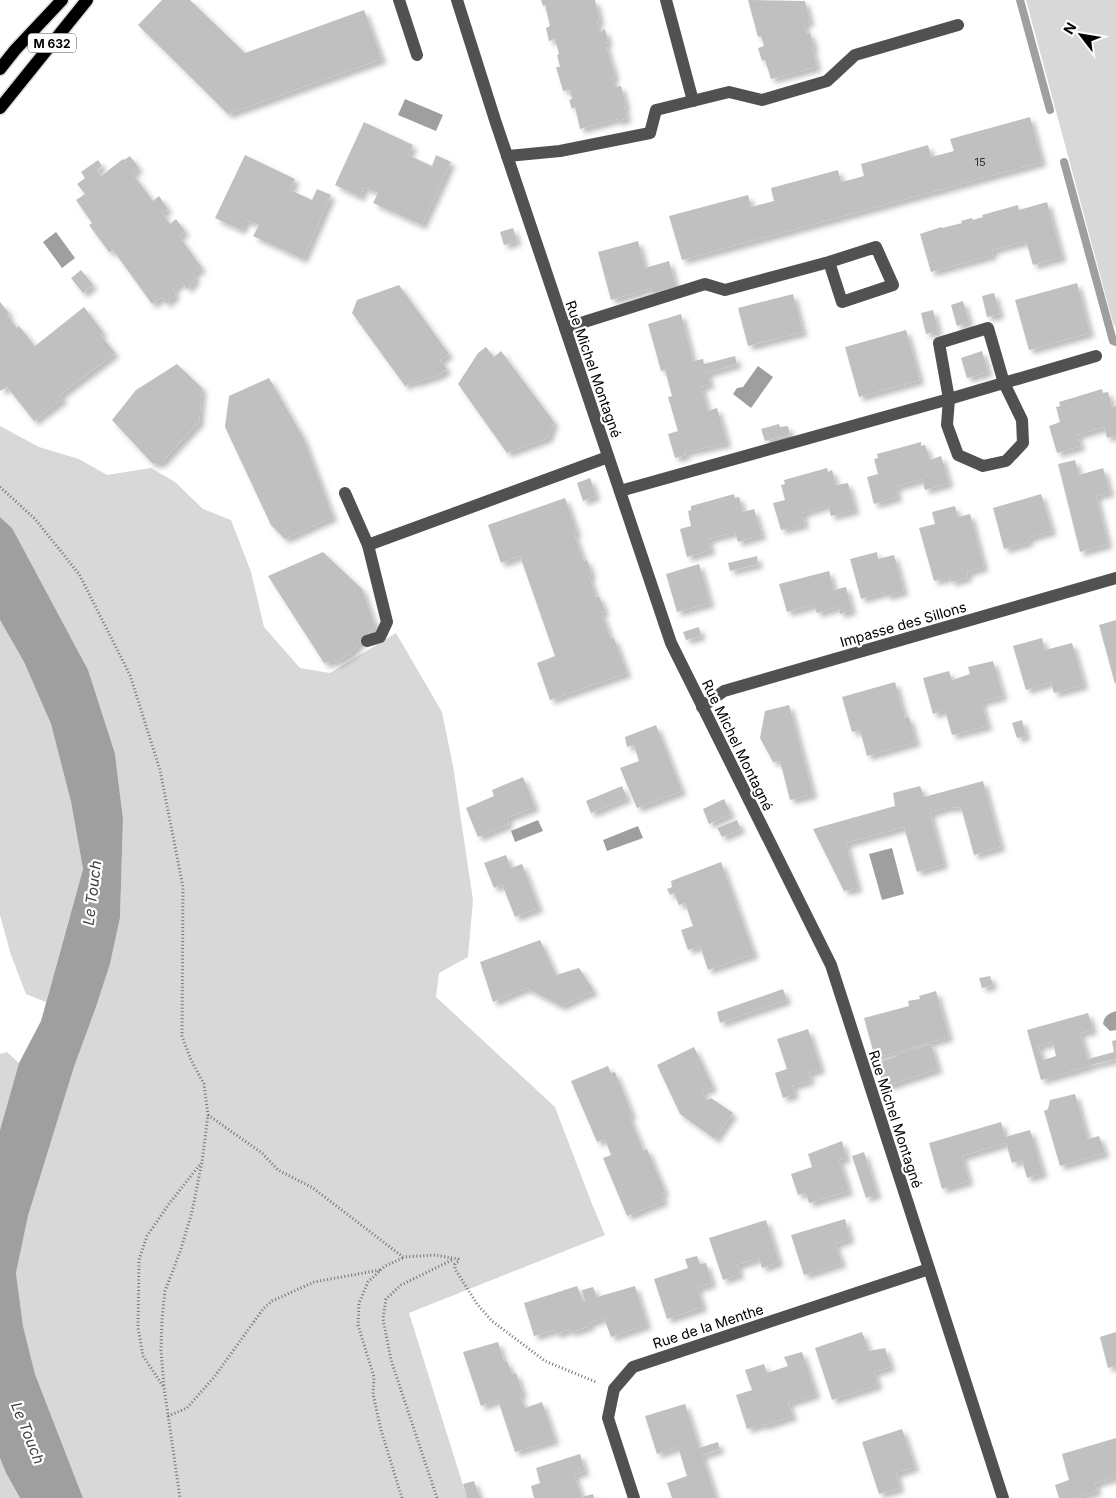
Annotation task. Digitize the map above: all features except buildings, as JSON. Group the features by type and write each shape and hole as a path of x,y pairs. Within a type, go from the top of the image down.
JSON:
{"main road":[{"name":"M 632","path":"0,69 62,0"},
{"name":"M 632","path":"0,108 87,0"}],"street":[{"path":"399,0 417,55"},
{"name":"Rue Michel Montagné","path":"457,0 507,156 671,643 831,965 1003,1498"},
{"path":"666,0 693,101"},
{"path":"507,156 560,151 650,133 656,110 729,92 762,100 827,81 855,55 958,25"},
{"path":"565,328 705,284 725,290 829,262 876,247 893,285 842,302 829,262"},
{"path":"988,328 1004,384 1022,420 1023,443 1006,461 983,466 958,455 947,425 949,399 939,343 988,328"},
{"path":"620,491 1004,384 1096,356"},
{"path":"368,545 608,457"},
{"path":"345,493 368,545 387,622 380,637 367,641"},
{"name":"Impasse des Sillons","path":"702,707 724,691 1116,578"},
{"name":"Rue de la Menthe","path":"634,1498 608,1418 614,1390 633,1367 929,1269"}],"path":[{"path":"0,487 35,519 79,574 130,675 160,770 183,887 182,1036 191,1060 204,1084 208,1115 202,1162 192,1212 180,1252 165,1291 161,1350 164,1386 180,1498"},
{"path":"208,1115 262,1153 278,1170 313,1188 403,1258"},
{"path":"164,1386 143,1356 138,1328 139,1260 148,1236 169,1204 202,1162"},
{"path":"402,1498 381,1430 373,1394 374,1377 358,1325 359,1303 368,1282 384,1266 403,1258 435,1255 460,1261 455,1264 455,1269 477,1304 492,1321 545,1361 614,1390"},
{"path":"437,1498 391,1360 382,1319 386,1299 401,1285 455,1259"},
{"path":"168,1416 186,1408 214,1376 263,1308 314,1282 380,1270"}],"shaded area":[{"path":"1026,0 1116,0 1116,328 1113,323"},
{"path":"0,426 39,447 79,459 107,475 151,468 175,482 203,509 231,520 251,572 264,627 300,668 330,673 396,633 442,712 453,766 473,900 468,957 439,973 436,997 555,1107 605,1235 409,1313 467,1498 83,1498 35,1374 23,1326 16,1273 28,1216 74,1067 110,964 120,918 123,819 115,754 12,528 0,517"},
{"path":"0,620 24,662 51,724 71,802 83,869 46,1002 26,994 11,955 0,915"},
{"path":"7,1052 19,1063 0,1130 0,1054"},
{"path":"0,1458 6,1473 20,1498 0,1498"}],"water":[{"path":"405,99 443,115 436,131 398,115"},
{"path":"56,232 75,258 62,268 43,242"},
{"path":"758,366 773,377 751,408 733,394 737,388 743,387"},
{"name":"Le Touch","path":"0,517 12,528 88,670 115,754 123,819 120,918 110,964 74,1067 28,1216 16,1273 23,1326 35,1374 83,1498 20,1498 0,1458 0,1130 19,1063 41,1021 83,869 71,802 51,724 24,662 0,620"},
{"path":"538,820 543,831 515,842 511,831"},
{"path":"638,826 643,838 607,851 603,840"},
{"path":"892,848 904,894 882,900 869,854"},
{"path":"1116,1011 1116,1030 1110,1031 1103,1024 1104,1019 1107,1015"}],"waterway":[{"path":"1020,0 1050,110"},
{"path":"1064,162 1113,341 1116,342"}]}
